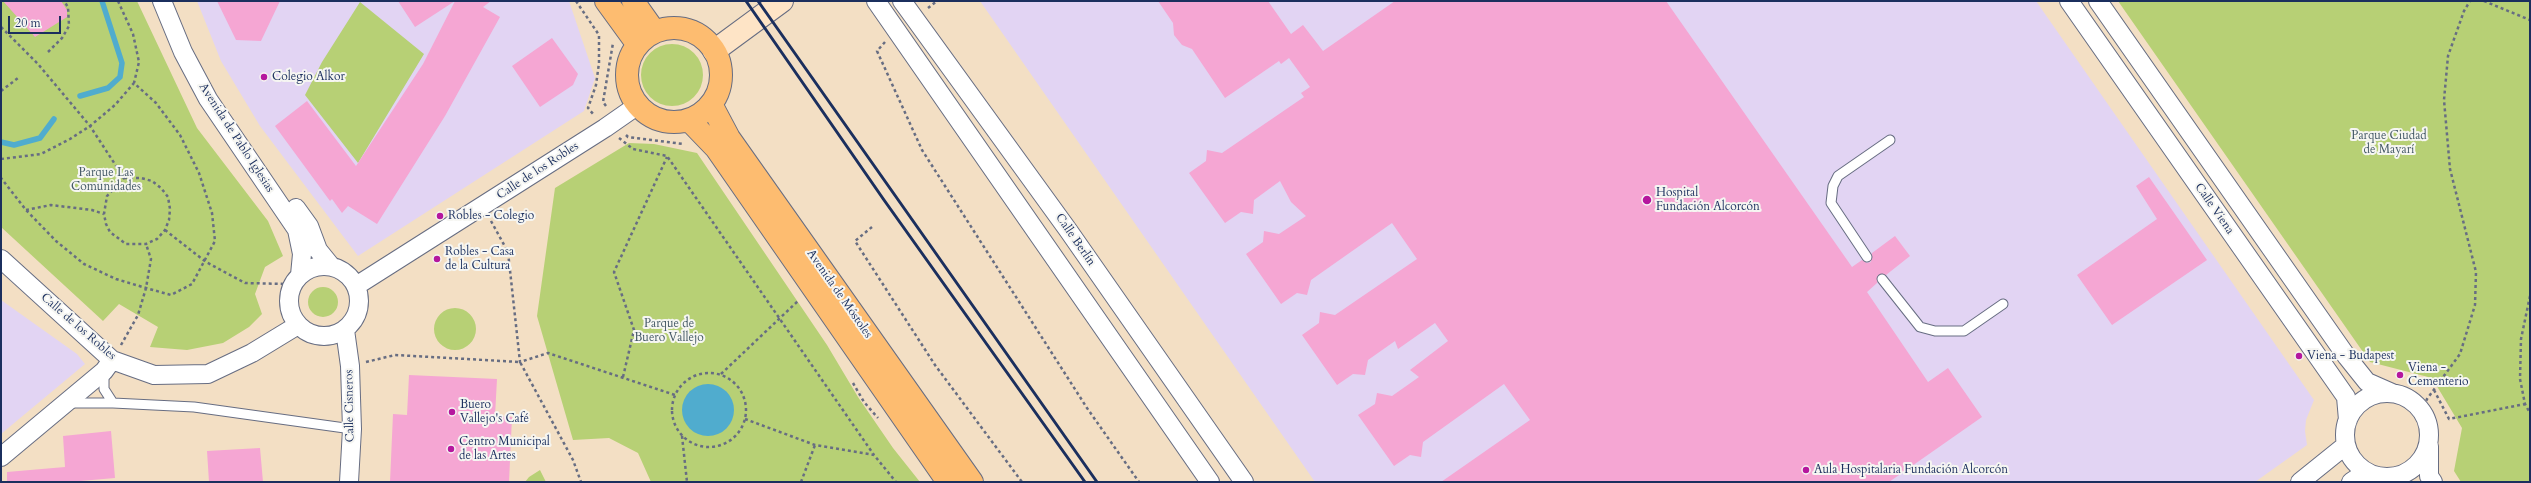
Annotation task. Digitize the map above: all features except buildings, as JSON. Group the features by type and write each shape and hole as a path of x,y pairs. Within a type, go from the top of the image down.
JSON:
{"main road":[{"path":"606,1 638,46"},
{"path":"633,1 655,32"},
{"path":"668,28 682,28 706,40 714,51 719,64 721,78 718,92 711,104 701,113 689,120 675,122 661,120 648,114 638,105 630,91 627,75 630,59 638,46 655,32 668,28"},
{"name":"Avenida de Móstoles","path":"711,104 729,138 972,482"},
{"name":"Avenida de Móstoles","path":"689,120 716,148 948,482"}],"street":[{"name":"Avenida de Pablo Iglesias","path":"162,1 183,52 208,99 297,230 302,254 296,280"},
{"name":"Avenida de Pablo Iglesias","path":"175,1 218,94 309,226 318,250 331,266"},
{"path":"714,51 782,1"},
{"path":"876,1 1210,482"},
{"name":"Calle Berlín","path":"902,1 1068,230 1244,482"},
{"name":"Calle Viena","path":"2069,1 2346,397 2348,420"},
{"name":"Calle Viena","path":"2098,1 2347,357 2367,382 2392,393"},
{"name":"Calle de los Robles","path":"356,286 610,125 638,105"},
{"name":"Calle de los Robles","path":"1,258 108,365 154,375 208,374 252,352 298,325"},
{"path":"331,266 341,270 356,286 359,298 358,310 353,321 345,330 336,335 315,336 298,325 289,306 296,280 309,269 331,266"},
{"name":"Calle Cisneros","path":"345,330 350,366 352,429 349,482"},
{"path":"1,457 67,403 108,365"},
{"path":"2377,477 2353,460 2346,445 2345,433 2348,420 2353,410 2362,402 2372,396 2392,393 2409,399 2422,412 2428,427 2429,476 2433,482"},
{"path":"2351,482 2377,477 2392,478 2405,474 2416,466 2424,456 2429,444"},
{"path":"2300,482 2346,445"}],"lane":[{"path":"1867,257 1831,203 1833,186 1838,176 1890,140"},
{"path":"1882,279 1920,327 1935,331 1964,331 2003,304"},
{"path":"108,365 104,389 113,402"},
{"path":"67,403 113,402 194,407 352,429"}],"path":[{"path":"48,52 62,38 69,26 68,7 64,1"},
{"path":"1,159 41,154 90,126 115,105 134,83 140,62 133,34 118,1"},
{"path":"576,1 599,35 598,71 588,108 628,137 691,145"},
{"path":"913,18 937,1"},
{"path":"2422,412 2427,399 2460,354 2475,305 2476,272 2450,169 2444,100 2448,56 2464,11 2470,1"},
{"path":"2484,1 2530,20"},
{"path":"1,27 38,64 90,126 124,178"},
{"path":"896,30 877,51 922,150 1087,408 1139,482"},
{"path":"614,37 603,102 610,125 633,149 667,156 874,454 896,482"},
{"path":"1,91 18,78"},
{"path":"1,178 26,210 56,241 84,264 116,279 171,295 192,284 206,262 215,241 212,213 199,174 180,134 156,102 134,83"},
{"path":"623,376 634,330 614,272 667,156"},
{"path":"124,178 141,178 152,181 161,188 168,197 170,209 169,220 165,230 156,239 146,244 126,244 118,239 106,224 104,214 107,196 124,178"},
{"path":"26,210 52,205 92,210 104,214"},
{"path":"483,206 508,252 520,362 573,460 581,482"},
{"path":"872,227 855,241 935,365 1022,482"},
{"path":"165,230 206,262 245,283 296,280"},
{"path":"108,365 138,315 146,288 151,259 146,244"},
{"path":"721,374 779,317 804,296"},
{"path":"2530,296 2520,339 2520,379 2525,404 2530,413"},
{"path":"350,366 395,355 520,362 548,353 623,376 675,395"},
{"path":"682,436 701,447 718,446 733,438 745,419 745,403 739,388 721,374 705,373 689,378 675,395 672,416 682,436 687,482"},
{"path":"853,382 864,402 883,425"},
{"path":"2434,390 2449,419 2525,404"},
{"path":"745,419 815,445 874,454"},
{"path":"801,482 815,445"}],"shaded area":[{"path":"197,1 569,1 595,78 584,111 358,256 260,126 221,61"},
{"name":"Hospital Fundación Alcorcón","path":"980,1 2036,1 2314,400 2306,420 2305,431 2307,445 2255,482 1315,482"},
{"path":"1,300 77,354 85,364 1,434"}],"green space":[{"name":"Parque Las Comunidades","path":"1,1 137,1 197,128 268,221 283,256 265,267 255,294 262,314 249,327 223,343 187,350 150,347 158,327 119,304 103,321 1,227"},
{"name":"Parque Ciudad de Mayarí","path":"2118,1 2530,1 2530,482 2461,482 2454,471 2462,428 2432,378 2370,362"},
{"path":"360,2 424,54 358,163 305,95 322,62"},
{"path":"672,44 684,47 694,53 700,63 703,75 700,87 694,97 684,103 672,106 660,103 650,97 644,87 641,75 644,63 650,53 660,47"},
{"name":"Parque de Buero Vallejo","path":"629,143 654,144 697,153 827,345 858,397 893,448 920,482 651,482 638,453 609,438 573,440 537,316 555,188"},
{"path":"323,287 334,291 338,302 334,313 323,317 312,313 308,302 312,291"},
{"path":"451,308 459,308 470,314 476,325 476,333 470,344 459,350 451,350 440,344 434,333 434,325 440,314"},
{"path":"540,470 546,482 525,482 529,477"}],"water":[{"path":"703,384 713,384 722,388 730,396 734,405 734,415 730,424 722,432 713,436 703,436 694,432 686,424 682,415 682,405 686,396 694,388"}],"waterway":[{"path":"80,96 108,88 120,77 122,63 102,1"},
{"path":"1,142 14,145 40,138 54,119"}],"railway":[{"path":"746,1 884,200 1085,482"},
{"path":"758,1 1097,482"}],"place":[{"name":"Colegio Alkor","path":"264,77"},
{"name":"Hospital Fundación Alcorcón","path":"1647,200"},
{"name":"Robles - Colegio","path":"440,216"},
{"name":"Robles - Casa de la Cultura","path":"437,259"},
{"name":"Viena - Budapest","path":"2299,356"},
{"name":"Viena - Cementerio","path":"2400,375"},
{"name":"Buero Vallejo's Café","path":"452,412"},
{"name":"Centro Municipal de las Artes","path":"451,449"},
{"name":"Aula Hospitalaria Fundación Alcorcón","path":"1806,470"}]}
